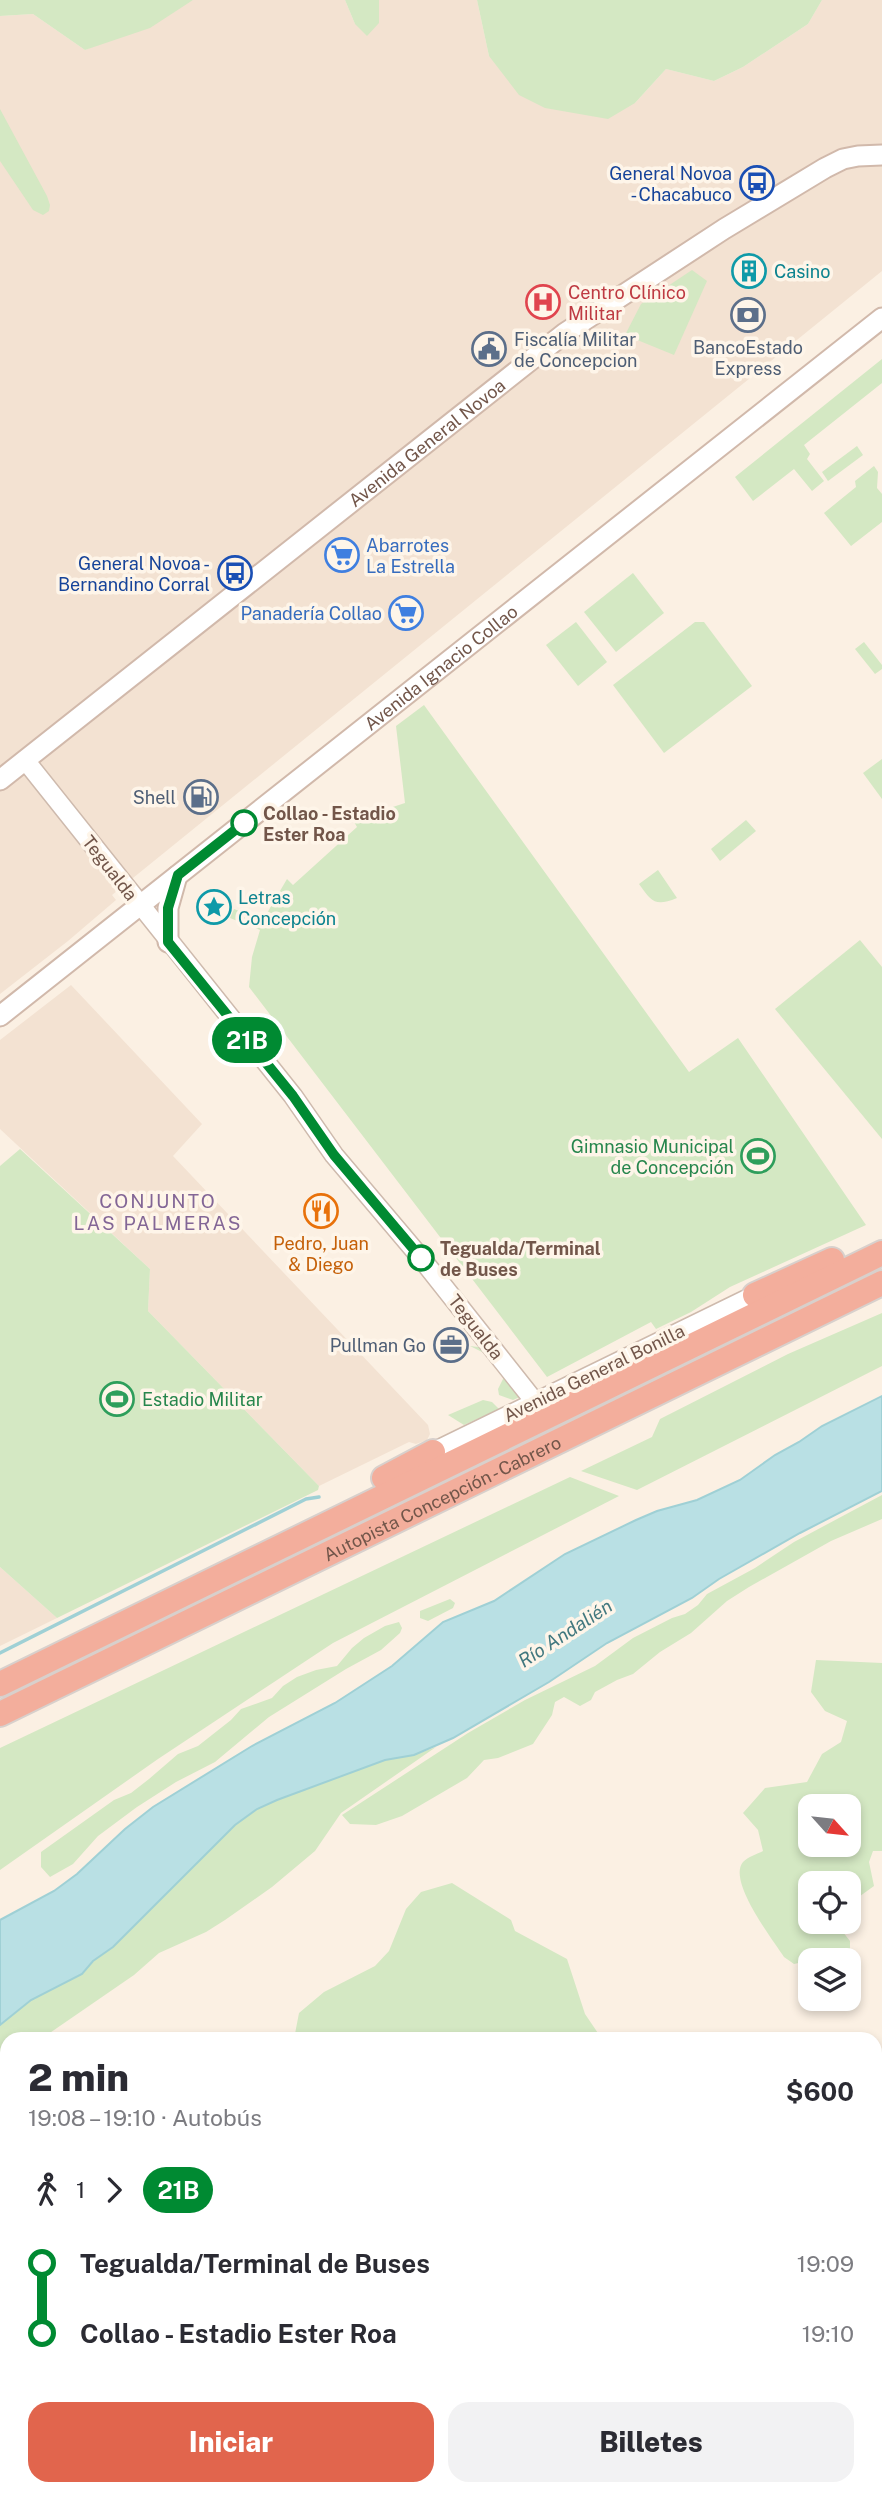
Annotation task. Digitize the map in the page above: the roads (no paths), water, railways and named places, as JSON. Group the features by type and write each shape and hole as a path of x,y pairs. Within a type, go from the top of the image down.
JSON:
{"highway":[{"path":"755,1294 882,1240"},
{"name":"Autopista Concepción - Cabrero","path":"3,1682 882,1253"},
{"name":"Autopista Concepción - Cabrero","path":"0,1714 882,1283"},
{"path":"171,1600 250,1550 433,1452"}],"main road":[{"name":"Avenida General Novoa","path":"0,780 573,327 733,223 825,168 843,159 882,155"},
{"name":"Avenida Ignacio Collao","path":"0,1016 882,318"},
{"path":"168,942 168,908 178,875"}],"street":[{"name":"Tegualda","path":"25,760 293,1096 334,1155 438,1279 535,1402"},
{"name":"Avenida General Bonilla","path":"433,1452 755,1294"}],"water":[{"name":"Río Andalién","path":"882,1396 882,1491 800,1533 719,1579 692,1598 607,1643 549,1682 453,1738 414,1755 385,1760 257,1809 235,1825 113,1947 93,1961 82,1974 31,2000 0,2025 0,1920 54,1891 153,1807 252,1746 335,1703 392,1666 443,1622 494,1601 565,1554 636,1520 697,1500 740,1480 822,1426"}],"waterway":[{"path":"0,1653 306,1499 319,1497"}],"place":[{"name":"General Novoa - Chacabuco","path":"757,183"},
{"name":"Casino","path":"749,271"},
{"name":"Centro Clínico Militar","path":"543,302"},
{"name":"BancoEstado Express","path":"748,315"},
{"name":"Fiscalía Militar de Concepcion","path":"489,349"},
{"name":"Abarrotes La Estrella","path":"342,555"},
{"name":"General Novoa - Bernandino Corral","path":"235,573"},
{"name":"Panadería Collao","path":"406,613"},
{"name":"Shell","path":"201,797"},
{"name":"Collao - Estadio Ester Roa","path":"244,823"},
{"name":"Letras Concepción","path":"214,907"},
{"name":"Gimnasio Municipal de Concepción","path":"758,1156"},
{"name":"Pedro, Juan & Diego","path":"321,1211"},
{"name":"Tegualda/Terminal de Buses","path":"421,1258"},
{"name":"Pullman Go","path":"451,1345"},
{"name":"Estadio Militar","path":"117,1399"}],"district":[{"name":"CONJUNTO LAS PALMERAS","path":"158,1212"}]}
